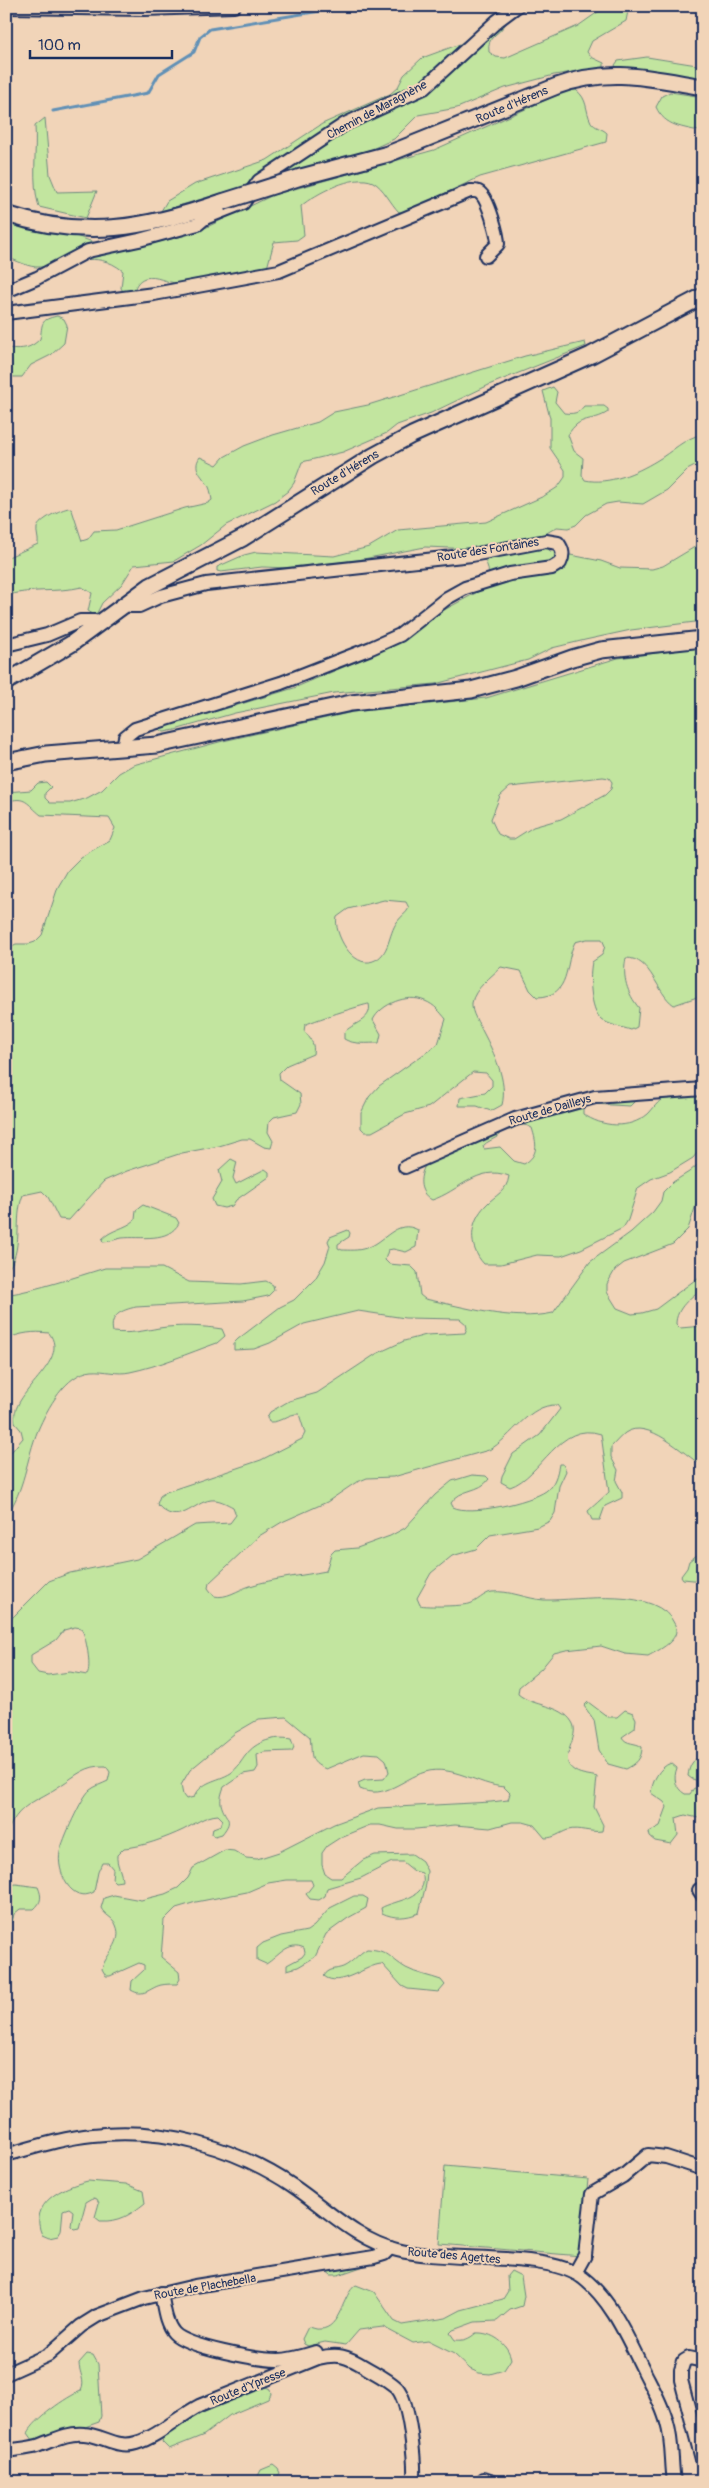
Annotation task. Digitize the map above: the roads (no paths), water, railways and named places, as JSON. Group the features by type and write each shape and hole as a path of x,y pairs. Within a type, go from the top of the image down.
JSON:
{"main road":[{"name":"Route d'Hérens","path":"6,214 38,224 90,230 139,226 212,209 301,177 388,154 557,86 585,77 630,75 703,87"},
{"name":"Route d'Hérens","path":"6,682 54,655 127,602 175,572 243,538 373,456 412,435 591,355 703,296"},
{"path":"6,762 46,754 123,748 191,739 351,703 481,688 604,649 703,638"}],"street":[{"path":"6,7 144,9 234,6"},
{"name":"Chemin de Maragnène","path":"6,291 37,278 88,251 198,224 212,209 243,203 259,181 345,124 424,88 496,21 517,6"},
{"path":"6,313 154,294 279,271 470,191 476,191 482,195 496,233 498,244 486,256"},
{"name":"Route des Fontaines","path":"123,748 125,737 135,729 281,683 371,648 400,635 447,598 465,588 510,574 552,568 560,563 563,556 562,549 558,543 546,541 472,555 206,584 161,596 139,606 130,606 127,602"},
{"path":"6,645 47,635 80,621 95,621 99,623"},
{"name":"Route de Dailleys","path":"405,1167 515,1119 595,1097 703,1088"},
{"name":"Route des Agettes","path":"6,2155 82,2136 112,2133 147,2134 199,2143 259,2165 290,2184 356,2232 390,2248 433,2256 541,2262 575,2273 596,2290 615,2314 659,2400 668,2424 672,2444 674,2482"},
{"path":"575,2273 585,2255 591,2199 597,2190 623,2176 648,2155 666,2157 703,2169"},
{"name":"Route de Plachebella","path":"6,2374 48,2355 81,2326 97,2316 161,2293 374,2257 384,2254 390,2248"},
{"path":"161,2293 169,2326 178,2338 191,2343 270,2360 292,2359 324,2350 331,2355 339,2355 357,2363 390,2382 400,2392 414,2450 414,2482"},
{"name":"Route d'Ypresse","path":"6,2450 36,2446 75,2434 90,2435 116,2444 134,2444 152,2436 199,2406 331,2355"},
{"path":"703,2361 689,2358 684,2361 681,2370 681,2380 703,2463"},
{"path":"481,2482 484,2479 493,2482"}],"waterway":[{"path":"53,111 148,93 159,74 194,52 200,37 210,29 351,6"}]}
